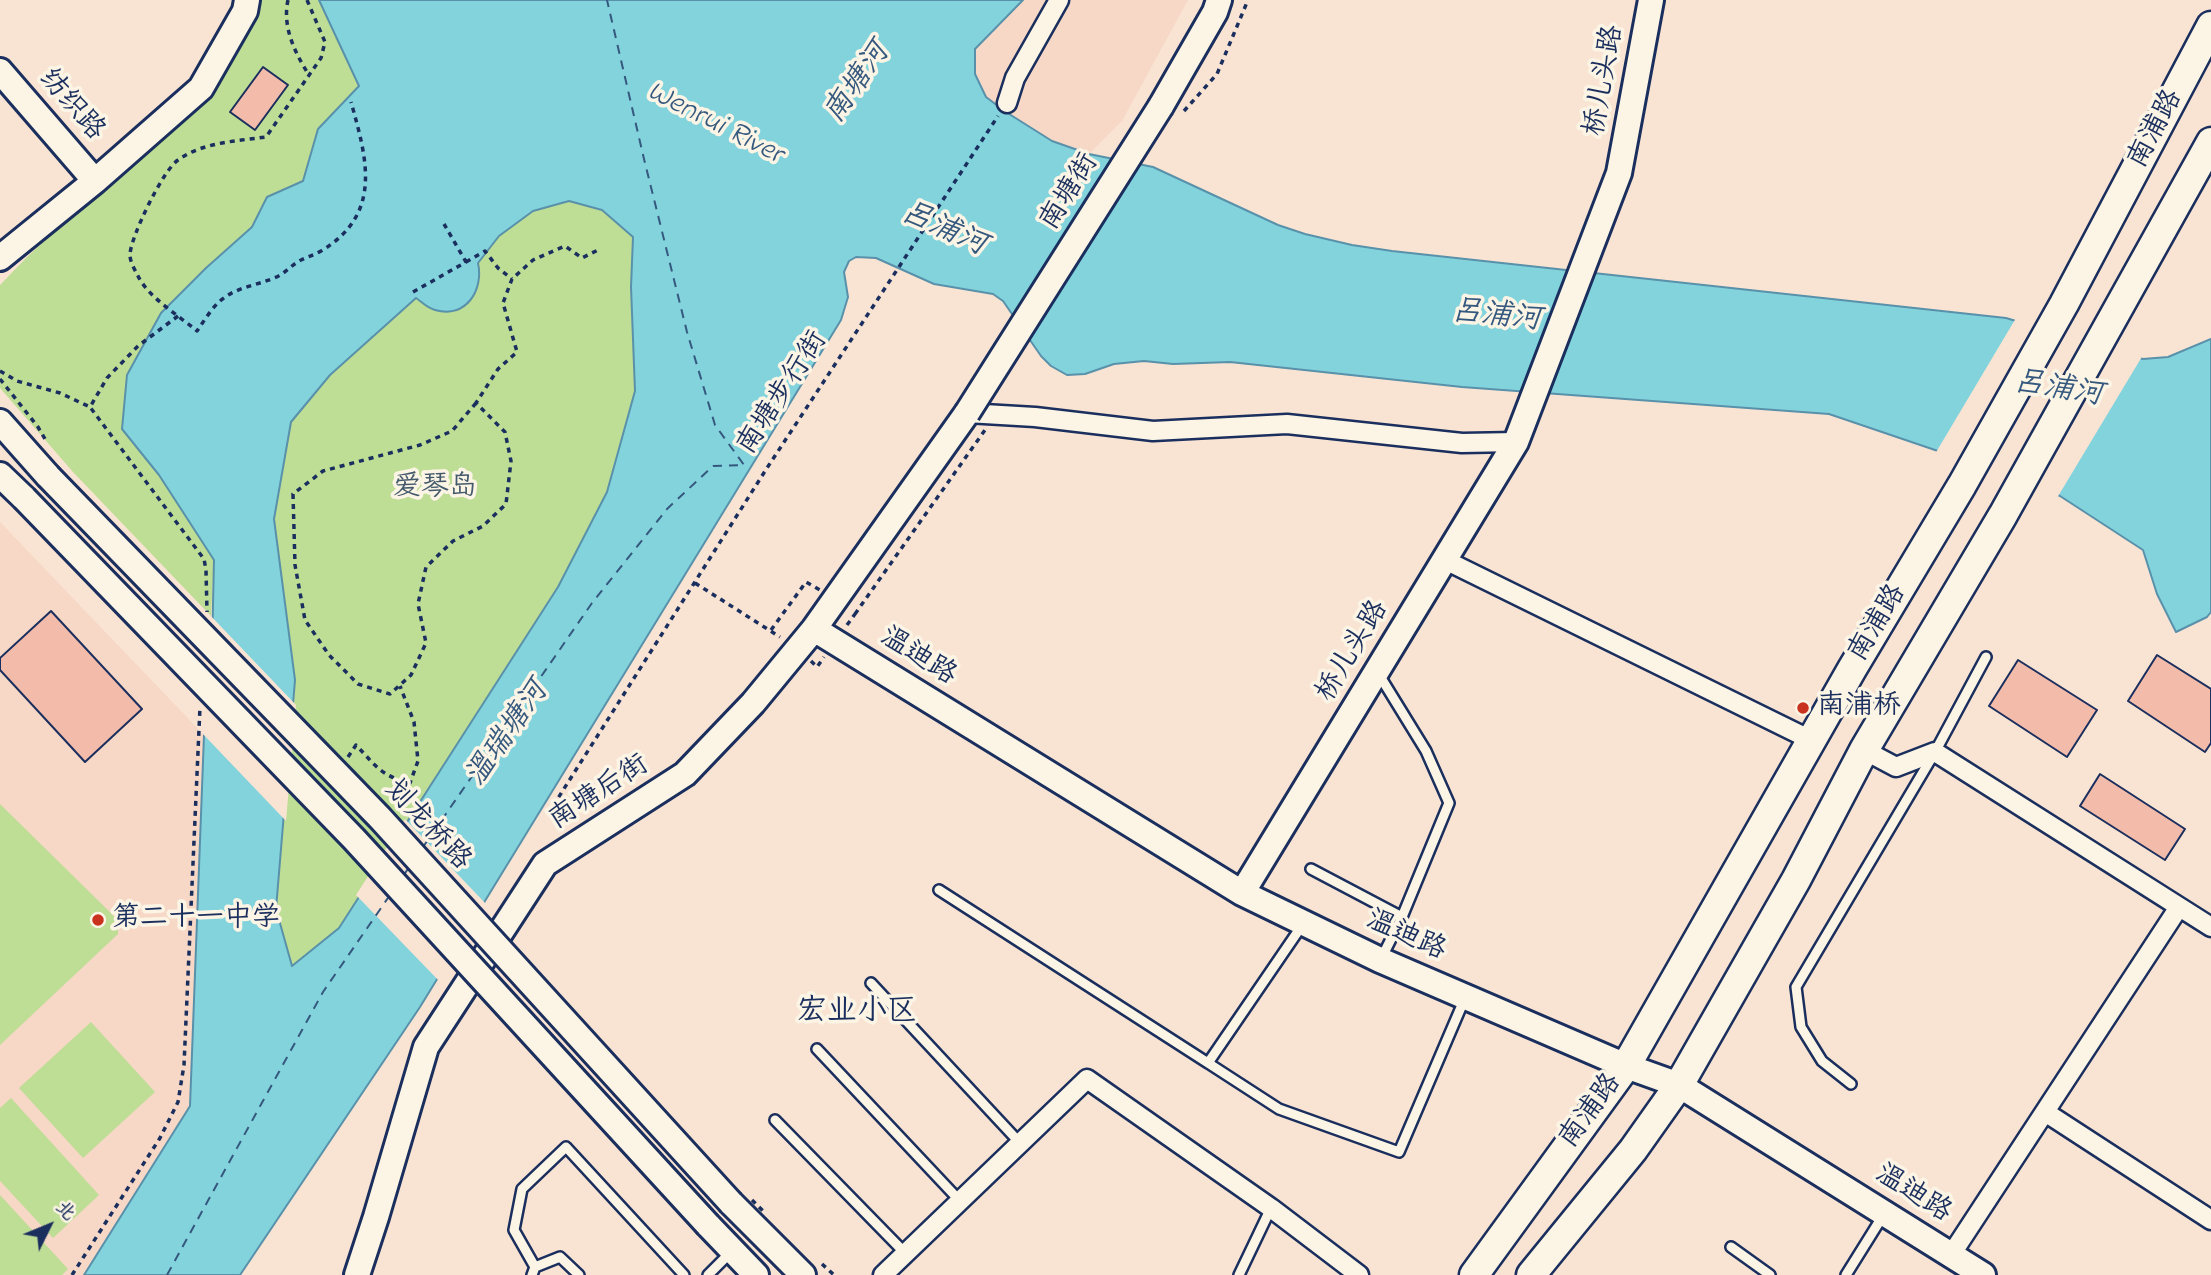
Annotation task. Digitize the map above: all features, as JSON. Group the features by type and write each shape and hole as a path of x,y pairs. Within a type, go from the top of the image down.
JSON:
{"main road":[{"name":"南浦路","path":"1474,1275 1626,1066 2064,304 2211,26"},
{"name":"南浦路","path":"1531,1275 1633,1150 1679,1085 1796,880 1864,750 2003,515 2211,142"}],"street":[{"path":"0,258 95,181 201,88 245,11 247,0"},
{"path":"1007,103 1015,78 1059,0"},
{"name":"南塘街","path":"967,413 1161,106 1219,0"},
{"name":"桥儿头路","path":"1242,894 1516,442 1619,173 1651,0"},
{"name":"纺织路","path":"0,71 95,181"},
{"path":"967,413 1035,417 1153,431 1287,424 1462,443 1516,442"},
{"name":"南塘后街","path":"357,1275 426,1047 545,864 685,774 753,703 814,629 967,413"},
{"name":"划龙桥路","path":"0,422 48,476 380,818 731,1203 803,1275"},
{"path":"0,475 354,839 756,1275"},
{"path":"1445,560 1811,740"},
{"name":"温迪路","path":"814,629 1242,894 1380,960 1626,1066 1679,1085 1983,1275"},
{"path":"1864,750 1896,767 1935,752 2211,927"},
{"path":"1951,1255 2179,906"},
{"path":"883,1275 1087,1079 1271,1208 1359,1275"},
{"path":"2045,1112 2211,1220"}],"lane":[{"path":"1851,1084 1822,1061 1801,1027 1796,987 1935,752 1986,657"},
{"path":"1377,671 1426,751 1449,803 1402,917 1380,960"},
{"path":"1311,869 1402,917"},
{"path":"939,890 1279,1109 1399,1152 1465,997"},
{"path":"1208,1063 1304,923"},
{"path":"871,983 1020,1143"},
{"path":"817,1049 960,1200"},
{"path":"775,1120 905,1253"},
{"path":"579,1275 561,1257 534,1271 514,1230 522,1189 566,1147 684,1275"},
{"path":"1239,1275 1271,1208"},
{"path":"1846,1275 1884,1213"},
{"path":"1731,1247 1770,1275"},
{"path":"708,1275 733,1250"}],"path":[{"path":"288,0 285,13 289,35 297,57 309,75"},
{"path":"307,0 325,42 321,58 266,137 204,146 176,160 163,177 132,240 130,258 139,279 152,294 197,331 218,303 235,290 274,278 333,243 350,225 362,204 367,181 364,151 351,102"},
{"name":"南塘步行街","path":"548,814 893,274 1007,103"},
{"path":"444,224 466,262"},
{"path":"476,403 505,432 511,461 506,505 483,526 453,541 426,567 418,604 426,643 411,675 390,694 358,684 329,656 305,620 295,565 293,494 323,471 420,445 452,431 476,403 498,369 517,352 503,303 512,279 533,260 565,246 582,258 600,249"},
{"path":"413,292 485,251 498,268 512,279"},
{"path":"90,407 114,370 138,346 178,316"},
{"path":"0,371 17,381 60,393 90,407 204,559 207,613"},
{"path":"0,379 38,427 51,449"},
{"path":"695,583 771,630 817,667 995,415"},
{"path":"771,630 806,582 855,614"},
{"path":"345,762 356,745 390,778 410,783 418,761 414,722 400,685"},
{"path":"72,1275 160,1138 178,1102 184,1065 200,705"}],"shaded area":[{"path":"1023,0 1188,0 1122,121 1089,154 1052,141 1006,112 986,97 975,74 975,49"},
{"name":"第二十一中学","path":"0,522 204,735 190,1106 84,1275 0,1275"}],"green space":[{"path":"256,0 319,0 360,86 318,129 303,181 267,197 252,227 161,313 122,429 159,475 214,560 211,616 73,472 0,388 0,285 209,90 242,42"},
{"name":"爱琴岛","path":"569,201 602,210 633,237 631,287 635,391 607,492 558,587 339,928 292,966 276,909 295,680 274,519 291,422 330,375 417,298 441,311 461,308 469,301 478,279 478,263 499,236 533,211"},
{"path":"0,804 118,920 118,934 0,1045"},
{"path":"91,1022 155,1092 83,1158 19,1088"},
{"path":"11,1098 99,1195 53,1238 0,1181 0,1108"},
{"path":"0,1195 68,1269 62,1275 0,1275"}],"water":[{"path":"319,0 1023,0 975,49 975,74 986,97 1052,141 1089,154 1153,167 1278,225 1305,234 1392,251 2006,318 2143,359 2168,357 2211,339 2211,612 2207,617 2176,632 2157,594 2143,550 2060,496 2041,486 1829,414 1462,387 1230,362 1173,364 1144,361 1114,364 1085,374 1067,375 1051,366 1041,356 1003,301 993,294 934,284 876,258 856,257 849,261 844,272 848,297 841,320 420,1007 240,1275 84,1275 190,1106 204,735 211,694 214,560 159,475 122,429 127,375 161,313 252,227 267,197 303,181 318,129 359,86","holes":["569,201 602,210 633,237 631,287 635,391 607,492 558,587 339,928 292,966 276,909 295,680 274,519 291,422 330,375 416,298 435,310 446,312 464,306 475,292 478,283 478,263 499,236 533,211"]}],"pier":[{"path":"2016,318 2143,355 2057,498 1935,454"},
{"path":"208,613 296,705 286,821 201,732 207,694"},
{"path":"405,819 486,904 440,982 356,895"}],"building":[{"path":"263,67 288,85 255,130 230,112"},
{"path":"51,611 142,709 85,762 0,670 0,658"},
{"path":"2157,655 2211,689 2211,743 2205,752 2128,701"},
{"path":"2018,660 2097,710 2067,757 1989,706"},
{"path":"2100,774 2185,829 2165,860 2080,806"}],"ferry route":[{"path":"423,847 592,603 667,509 713,466 744,465 715,425 687,332 607,0"},
{"path":"403,876 410,866"},
{"path":"167,1275 323,992 390,895"}],"place":[{"name":"南浦桥","path":"1803,708"},
{"name":"第二十一中学","path":"98,920"}],"district":[{"name":"宏业小区","path":"857,1014"}],"water label":[{"name":"南塘河","path":"859,84"},
{"name":"Wenrui River","path":"714,125"},
{"name":"吕浦河","path":"943,231"},
{"name":"吕浦河","path":"1496,318"},
{"name":"吕浦河","path":"2058,391"},
{"name":"温瑞塘河","path":"509,735"}]}
